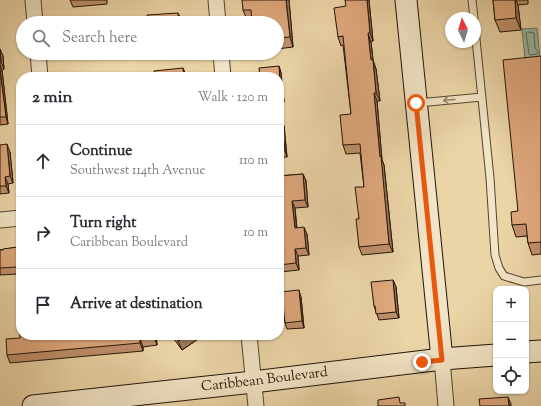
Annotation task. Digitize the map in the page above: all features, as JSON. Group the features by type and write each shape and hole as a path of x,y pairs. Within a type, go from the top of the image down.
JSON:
{"street":[{"path":"33,0 34,16"},
{"path":"216,0 217,16"},
{"path":"406,0 446,406"},
{"path":"39,60 40,72"},
{"path":"222,60 223,72"},
{"path":"0,220 16,218"},
{"path":"249,340 256,406"},
{"path":"529,352 541,351"},
{"name":"Caribbean Boulevard","path":"33,406 493,355"}],"lane":[{"path":"472,0 473,12"},
{"path":"477,48 490,178 495,254 499,268 504,276 524,282 541,280"},
{"path":"416,103 482,97"}],"water":[{"path":"537,28 540,58 525,59 522,29"}],"building":[{"path":"242,0 286,0 290,37 284,37 284,16 251,16 251,10 243,10"},
{"path":"345,0 367,0 370,33 368,33 371,60 373,60 376,93 374,93 389,244 359,247 356,219 359,219 355,187 364,187 360,144 343,145 340,115 351,114 343,36 338,37 334,8 346,6"},
{"path":"493,0 515,0 516,18 495,20"},
{"path":"178,13 178,16 147,16"},
{"path":"541,56 541,242 528,243 526,224 512,225 511,212 518,211 503,60"},
{"path":"279,66 279,72 259,72 259,68"},
{"path":"183,68 183,72 154,72"},
{"path":"0,70 6,117 0,117"},
{"path":"7,144 10,176 5,177 6,186 0,186 0,145"},
{"path":"303,174 305,200 292,201 295,228 304,227 306,248 295,249 296,263 284,264 284,176"},
{"path":"16,247 16,267 0,268 0,250"},
{"path":"393,280 396,312 376,314 371,282"},
{"path":"299,290 302,321 285,323 284,292"},
{"path":"6,339 140,340 140,343 7,355"},
{"path":"399,397 400,403 405,403 405,406 378,406 378,400"},
{"path":"508,397 509,406 480,406 479,399"}],"route":[{"path":"416,103 442,360 422,362"}]}
